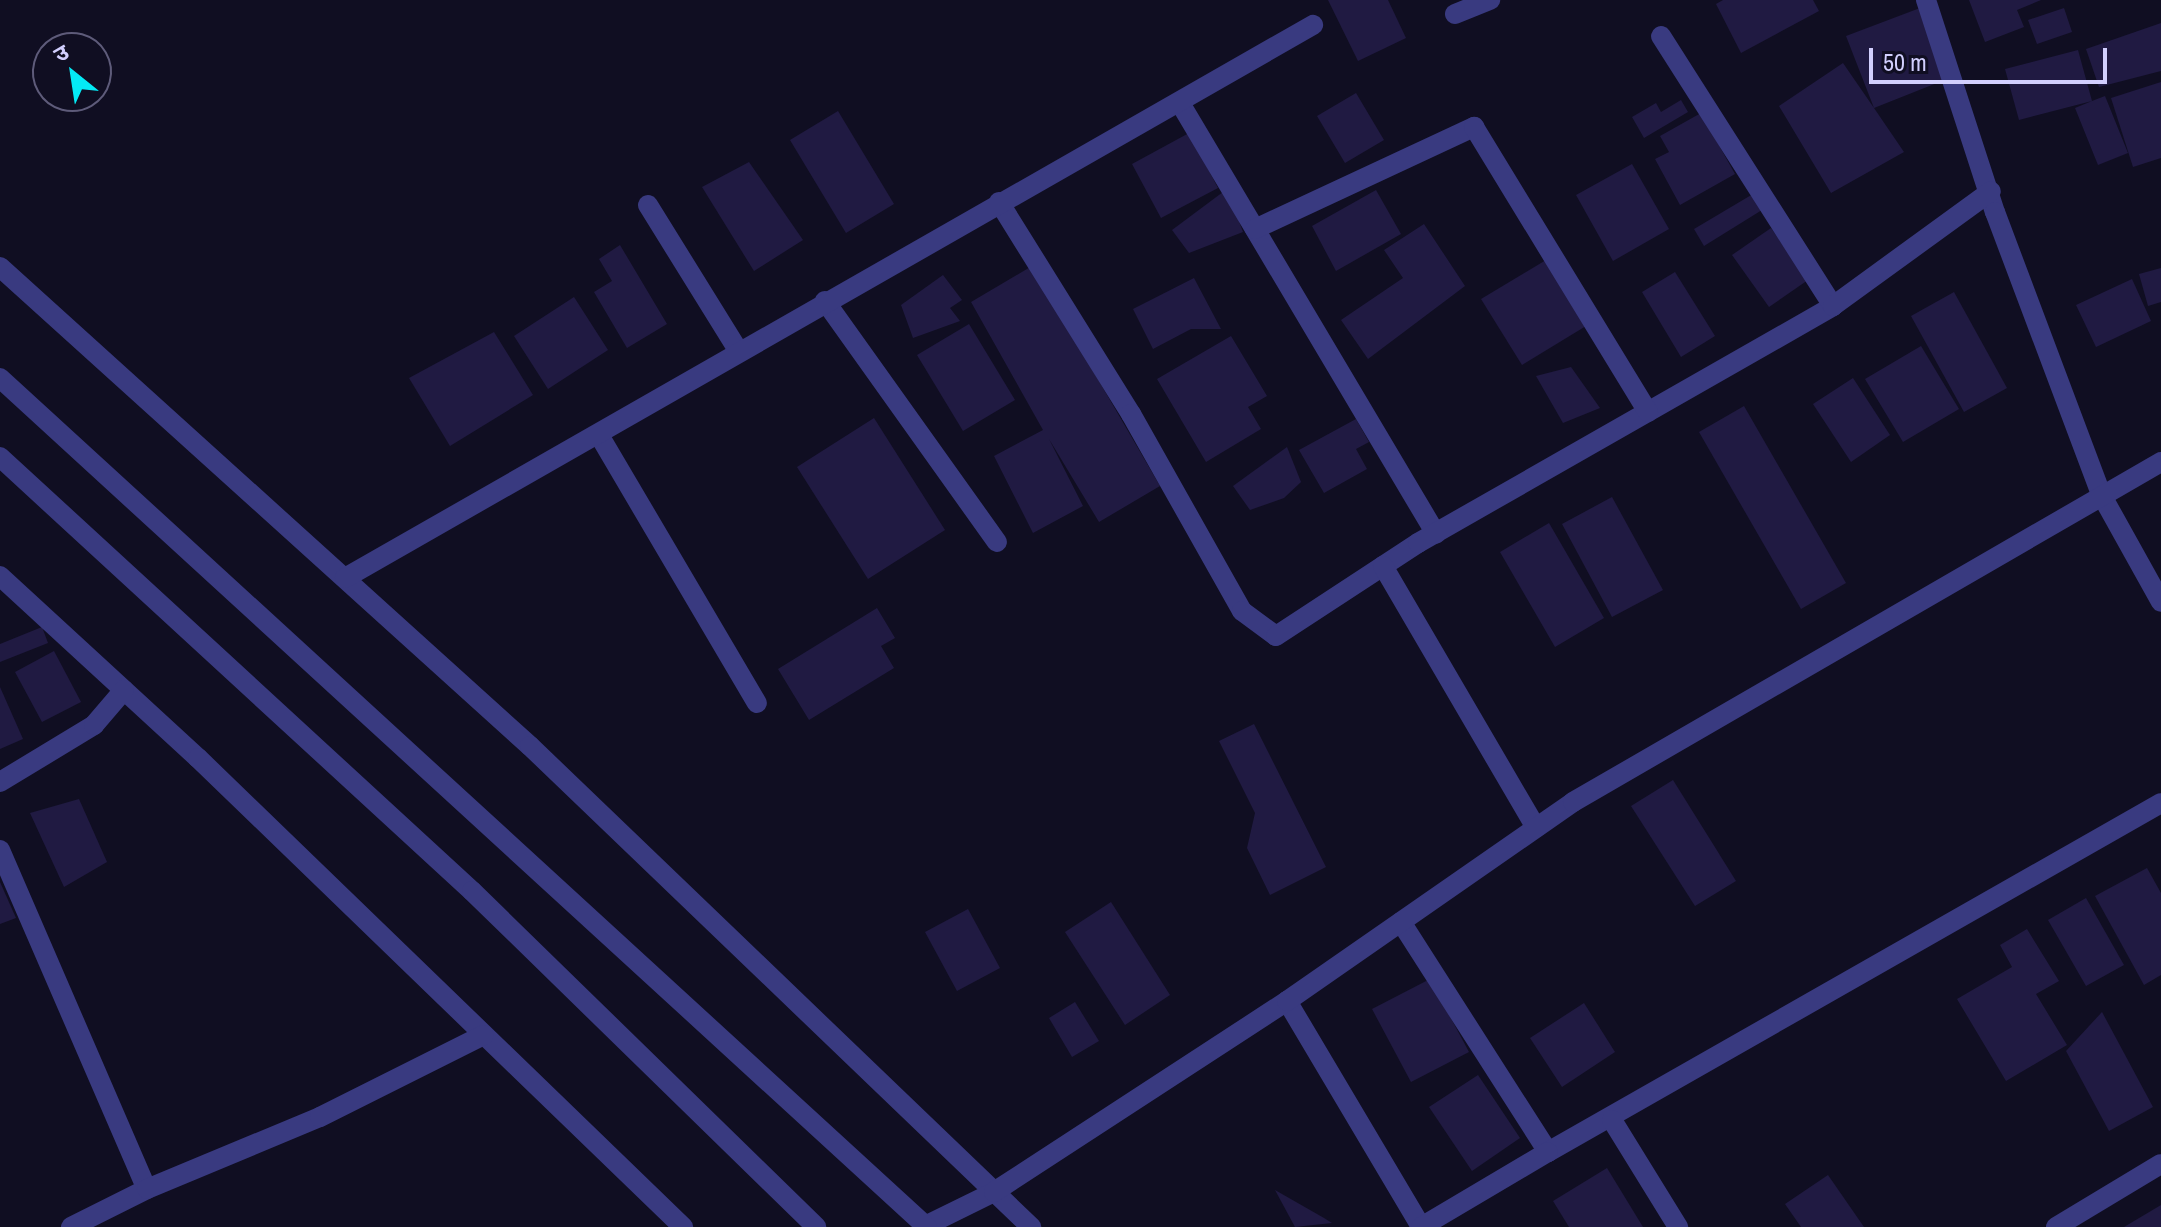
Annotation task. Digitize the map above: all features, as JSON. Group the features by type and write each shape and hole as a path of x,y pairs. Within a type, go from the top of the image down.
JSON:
{"street":[{"path":"1455,14 1490,0"},
{"path":"1926,0 1991,191 2102,496 2161,602"},
{"path":"345,578 599,435 825,301 1180,103 1313,25"},
{"path":"1661,36 1833,306"},
{"path":"1180,103 1436,534"},
{"path":"1255,229 1474,127 1648,412"},
{"path":"999,202 1131,414 1242,611 1276,636 1436,534 1833,306 1991,191"},
{"path":"648,205 739,352"},
{"path":"0,267 530,746 1031,1227"},
{"path":"825,301 997,542"},
{"path":"0,378 925,1227 994,1192 1287,1001 1536,828 2161,462"},
{"path":"599,435 757,703"},
{"path":"0,457 472,891 816,1227"},
{"path":"1383,566 1536,828"},
{"path":"0,576 124,690 683,1227"},
{"path":"0,782 94,725 124,690"},
{"path":"1287,1001 1421,1227 2161,803"},
{"path":"0,850 147,1189"},
{"path":"1401,922 1548,1152"},
{"path":"71,1227 147,1189 349,1104 484,1035"},
{"path":"1612,1120 1678,1227"},
{"path":"2056,1227 2161,1164"}],"building":[{"path":"1328,0 1388,0 1406,38 1358,61"},
{"path":"1723,0 1813,0 1819,11 1741,53 1716,4"},
{"path":"1969,0 2041,0 2017,10 2024,27 1985,42"},
{"path":"1920,8 1947,79 1874,108 1846,36"},
{"path":"2064,8 2072,32 2037,44 2028,20"},
{"path":"2161,23 2161,71 2099,87 2086,49"},
{"path":"2078,50 2092,101 2019,120 2005,69"},
{"path":"1843,63 1904,152 1831,193 1779,106"},
{"path":"2161,82 2161,158 2133,167 2111,98"},
{"path":"1356,93 1384,140 1345,163 1317,116"},
{"path":"2105,96 2128,153 2098,165 2075,108"},
{"path":"1681,100 1688,112 1644,138 1632,117 1656,103 1661,112"},
{"path":"838,111 894,204 846,233 790,140"},
{"path":"1701,113 1735,174 1680,205 1655,159 1669,152 1660,136"},
{"path":"1189,133 1218,188 1161,218 1132,164"},
{"path":"749,162 803,240 754,271 702,187"},
{"path":"1632,164 1669,229 1613,261 1576,195"},
{"path":"1227,189 1243,232 1189,253 1172,230"},
{"path":"1376,190 1401,234 1336,271 1312,226"},
{"path":"1753,194 1762,210 1704,246 1694,229"},
{"path":"1424,224 1465,286 1368,359 1341,320 1403,278 1384,250"},
{"path":"1771,228 1808,280 1769,307 1732,255"},
{"path":"620,245 667,324 627,348 594,292 612,281 599,259"},
{"path":"1546,260 1586,326 1522,365 1481,299"},
{"path":"1032,266 1160,486 1099,522 1049,439 1083,506 1033,533 994,456 1043,430 971,302"},
{"path":"2161,268 2161,302 2148,306 2139,274"},
{"path":"1675,272 1715,336 1681,357 1642,292"},
{"path":"943,275 962,300 950,308 960,321 913,338 901,305"},
{"path":"1194,278 1221,329 1191,329 1153,349 1133,309"},
{"path":"2132,279 2151,321 2096,347 2076,305"},
{"path":"1954,292 2007,388 1964,412 1911,316"},
{"path":"574,297 608,350 548,389 514,336"},
{"path":"969,324 1015,400 963,431 917,355"},
{"path":"494,332 533,395 450,446 409,378"},
{"path":"1231,336 1267,396 1248,407 1261,429 1206,462 1157,379"},
{"path":"1921,346 1959,409 1903,442 1865,379"},
{"path":"1571,367 1600,408 1563,423 1536,376"},
{"path":"1853,378 1890,435 1851,462 1813,404"},
{"path":"1744,406 1846,583 1801,609 1699,432"},
{"path":"874,418 945,530 868,579 797,467"},
{"path":"1356,419 1369,442 1356,449 1367,469 1324,493 1299,450"},
{"path":"1287,447 1301,482 1284,498 1250,510 1233,486"},
{"path":"1612,497 1663,590 1612,617 1562,524"},
{"path":"1549,523 1604,618 1555,647 1500,552"},
{"path":"877,608 895,638 881,646 894,668 809,720 778,669"},
{"path":"42,627 48,643 0,662 0,644"},
{"path":"54,651 81,702 42,722 15,672"},
{"path":"0,687 23,739 0,749"},
{"path":"1254,724 1326,867 1270,895 1247,848 1255,813 1219,741"},
{"path":"1673,780 1736,881 1695,906 1631,806"},
{"path":"79,799 107,862 64,887 30,813"},
{"path":"2147,868 2161,893 2161,975 2144,985 2095,896"},
{"path":"0,882 16,918 0,924"},
{"path":"2086,898 2124,965 2086,986 2048,920"},
{"path":"1111,902 1170,995 1125,1025 1065,932"},
{"path":"968,909 1000,968 957,991 925,932"},
{"path":"2027,929 2059,981 2036,994 2067,1045 2006,1081 1957,999 2012,967 2000,945"},
{"path":"1430,979 1469,1052 1411,1082 1372,1009"},
{"path":"1075,1002 1099,1041 1072,1057 1049,1018"},
{"path":"1584,1003 1615,1052 1562,1087 1530,1038"},
{"path":"2102,1012 2153,1107 2109,1131 2066,1051"},
{"path":"1478,1075 1520,1138 1472,1171 1429,1107"},
{"path":"1607,1168 1643,1227 1569,1227 1553,1201"},
{"path":"1828,1175 1864,1227 1801,1227 1785,1204"},
{"path":"1275,1190 1324,1218 1332,1223 1295,1227"},
{"path":"2161,1205 2161,1227 2124,1227"}]}
